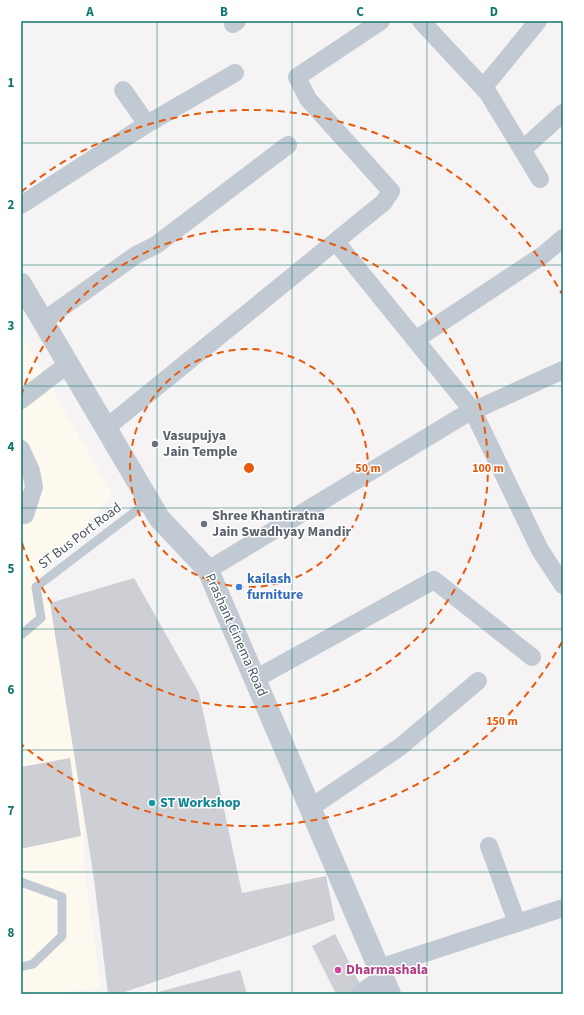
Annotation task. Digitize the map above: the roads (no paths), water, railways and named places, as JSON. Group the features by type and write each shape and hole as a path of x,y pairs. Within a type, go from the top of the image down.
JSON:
{"street":[{"path":"106,428 384,202 391,191 308,99 297,77 381,21"},
{"path":"421,21 488,93 540,179"},
{"path":"483,88 538,21"},
{"path":"21,206 147,124 235,73"},
{"path":"123,90 147,124"},
{"path":"522,150 563,113"},
{"path":"43,321 136,255 156,245 288,145"},
{"path":"415,340 543,255 563,238"},
{"path":"336,242 473,410 540,550 563,585"},
{"name":"Prashant Cinema Road","path":"21,284 158,518 208,570 384,980"},
{"path":"21,400 68,364"},
{"path":"208,570 464,415 563,370"},
{"path":"21,449 31,471 34,487 25,515"},
{"path":"255,680 434,580 532,657"},
{"path":"310,808 400,747 478,681"},
{"path":"489,846 517,923"},
{"path":"359,994 384,980 517,923 563,908"}],"lane":[{"name":"ST Bus Port Road","path":"21,635 41,618 36,588 149,502"},
{"path":"21,882 62,897 62,936 33,964 21,967"}],"place":[{"name":"Vasupujya Jain Temple","path":"155,444"},
{"name":"Shree Khantiratna Jain Swadhyay Mandir","path":"204,524"},
{"name":"kailash furniture","path":"239,587"},
{"name":"ST Workshop","path":"152,803"},
{"name":"Dharmashala","path":"338,970"}]}
